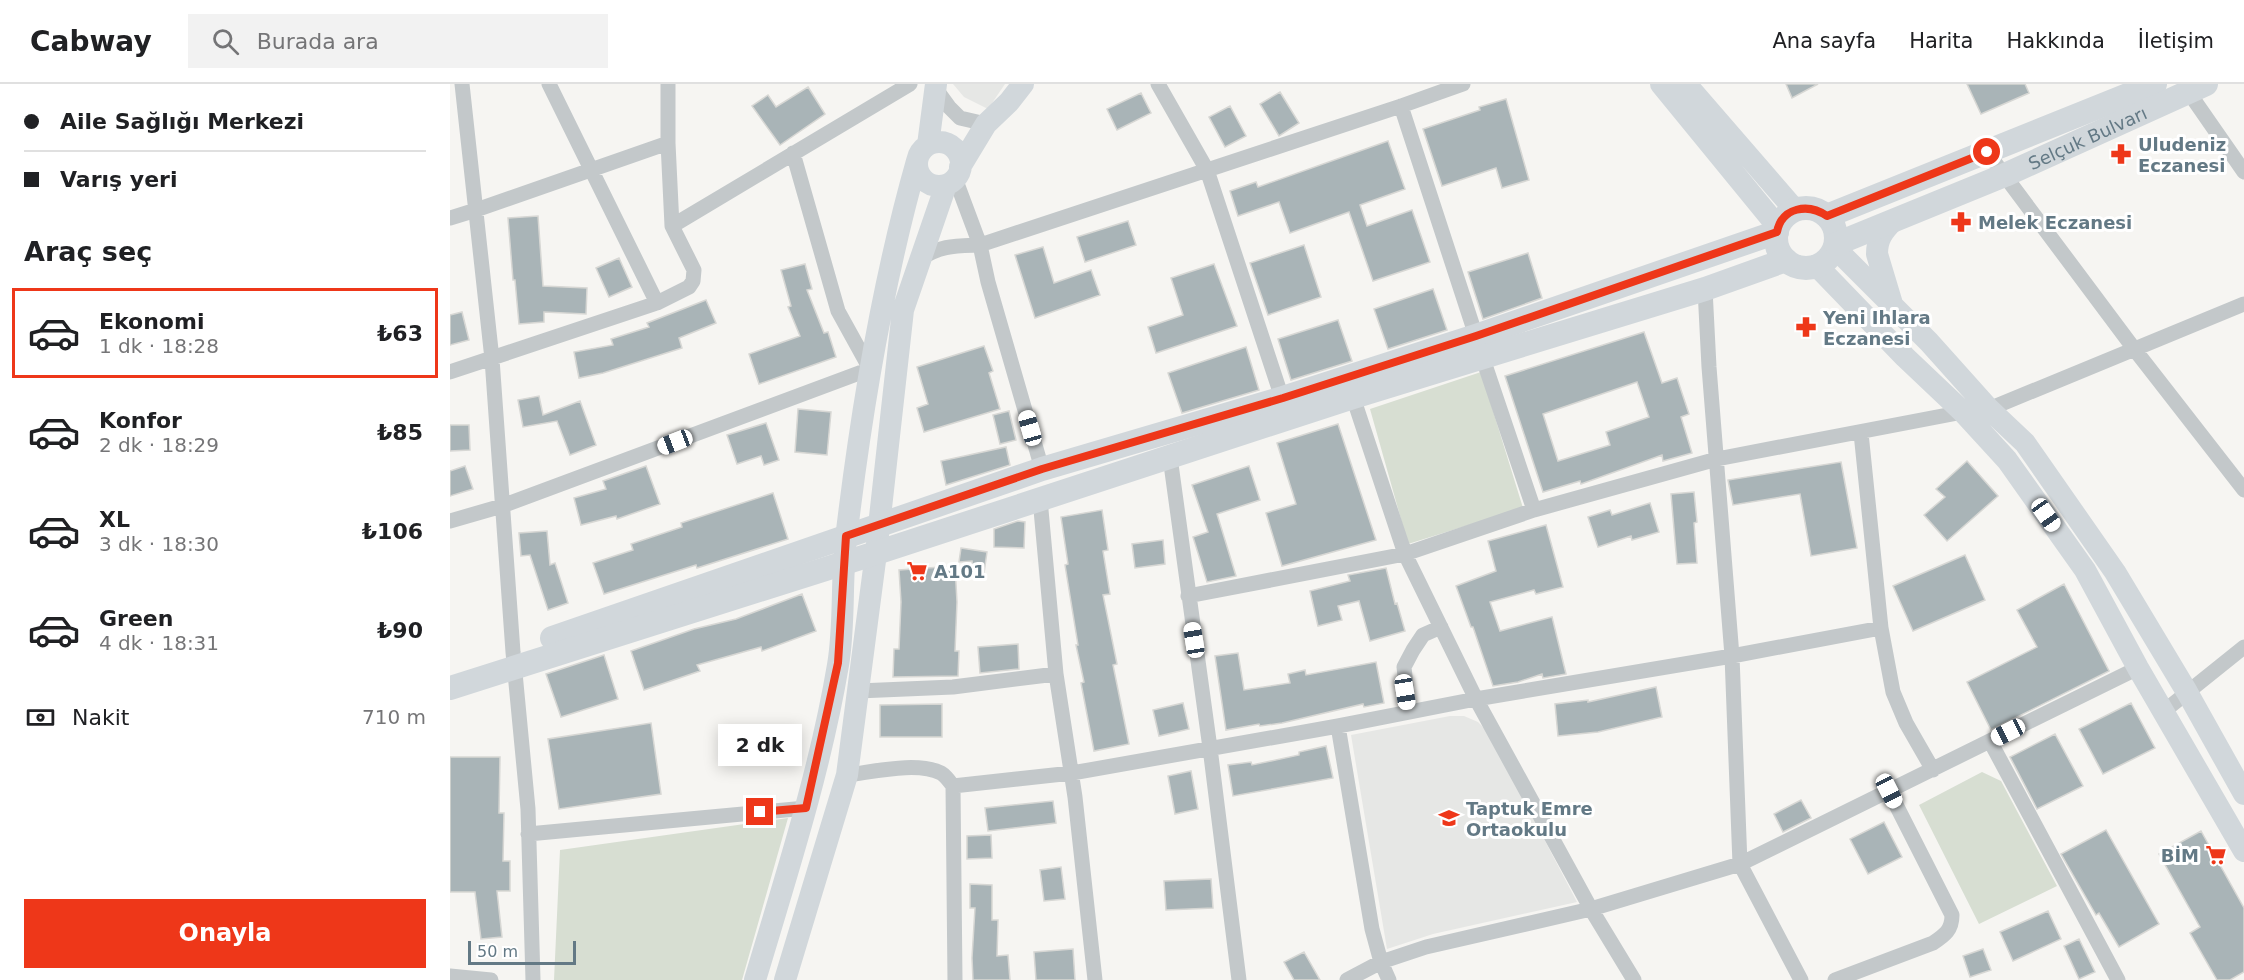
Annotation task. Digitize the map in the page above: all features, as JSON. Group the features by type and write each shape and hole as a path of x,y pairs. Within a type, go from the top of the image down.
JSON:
{"main road":[{"name":"Selçuk Bulvarı","path":"1827,216 2155,84"},
{"name":"Selçuk Bulvarı","path":"1835,246 2005,175 2192,87"},
{"path":"450,670 514,659 843,563 1170,457 1286,408 1353,397 1783,223 1810,207 1827,216 1833,223 1836,232 1835,246 1828,259 1817,266 1799,267 1786,260 1777,247 1783,223"},
{"path":"450,688 514,659 846,536 1042,469 1286,408 1479,346 1705,289 1786,260"}],"street":[{"path":"462,84 492,359 528,834 533,980"},
{"path":"549,84 657,303"},
{"path":"450,372 657,303 689,287 693,281 694,270 672,226 668,84"},
{"path":"672,226 910,84"},
{"path":"935,86 928,150 919,175 933,185 954,177 986,124 1010,102 1023,84"},
{"path":"1158,84 1207,171 1286,408"},
{"path":"920,259 944,247 980,245 1462,84"},
{"path":"1661,84 1783,223"},
{"path":"1686,84 1783,223"},
{"path":"935,86 949,107 960,118 986,124"},
{"path":"2192,87 2244,172"},
{"path":"1401,106 1534,510"},
{"path":"450,124 466,119"},
{"path":"755,980 806,808 838,663 846,536 870,369 899,225 928,150 986,124"},
{"path":"450,218 668,143"},
{"path":"785,980 847,775 876,553 903,310 920,259 960,157 949,144 928,150"},
{"path":"1987,152 2135,350 2244,490"},
{"path":"793,153 838,311 870,369"},
{"path":"954,177 980,245 988,282 1042,469"},
{"path":"1893,220 1883,232 1877,247 1877,254 1893,305"},
{"path":"1835,246 2025,444 2109,563 2187,692 2244,794"},
{"path":"1817,266 1905,357 1963,412 2007,460 2085,570 2138,668 2244,851"},
{"path":"1705,289 1732,656 1740,864 1801,980"},
{"path":"1989,409 2244,304"},
{"path":"450,521 502,506 870,369"},
{"path":"1353,397 1405,554 1476,699 1591,909 1634,980"},
{"path":"1188,596 1405,554 1534,510 1717,459 1963,412"},
{"path":"1861,433 1881,628 1893,692 1906,723 1933,770"},
{"path":"1170,457 1239,980"},
{"path":"1040,499 1056,674 1072,773 1095,980"},
{"path":"1409,712 1404,667 1423,635 1441,627"},
{"path":"954,786 1072,773 1881,628"},
{"path":"2163,712 2244,648"},
{"path":"1347,980 1381,962 1426,947 1591,909 1740,864 2138,668"},
{"path":"858,691 953,687 1056,674"},
{"path":"1338,726 1370,918 1381,962 1389,980"},
{"path":"1990,741 2118,980"},
{"path":"847,775 901,768 928,768 943,774 954,786 955,980"},
{"path":"1835,980 1933,943 1947,934 1952,924 1952,915 1889,791"},
{"path":"528,834 806,808"},
{"path":"450,976 491,980"}],"shaded area":[{"path":"953,84 1005,84 988,109 964,97"},
{"path":"1481,372 1523,508 1408,544 1370,409"},
{"name":"Taptuk Emre Ortaokulu","path":"1450,716 1464,716 1478,722 1488,732 1577,902 1433,934 1387,949 1351,735"},
{"path":"1982,772 2001,781 2057,886 1979,924 1919,805"},
{"path":"788,818 742,980 554,980 560,850"}],"building":[{"path":"1786,84 1818,84 1792,98"},
{"path":"1967,84 2025,84 2029,93 1981,114"},
{"path":"808,87 825,114 780,145 752,106 768,95 776,107"},
{"path":"1280,92 1299,123 1279,136 1260,104"},
{"path":"1141,93 1151,113 1117,130 1107,109"},
{"path":"1506,99 1529,180 1502,188 1496,168 1442,186 1423,129"},
{"path":"1230,106 1246,136 1225,147 1209,117"},
{"path":"1388,141 1405,189 1360,205 1367,226 1412,210 1430,262 1373,281 1349,212 1290,233 1279,202 1238,216 1230,191 1256,182 1258,187"},
{"path":"538,216 543,286 587,288 586,314 544,312 544,322 519,324 508,218"},
{"path":"1128,221 1136,245 1085,262 1077,237"},
{"path":"1304,245 1321,297 1268,315 1250,263"},
{"path":"1043,247 1054,283 1091,270 1100,295 1035,318 1015,255"},
{"path":"1528,253 1542,298 1483,319 1468,272"},
{"path":"619,258 632,287 609,297 596,268"},
{"path":"805,264 812,289 807,290 824,333 828,332 836,357 759,384 749,354 800,336 788,307 791,306 781,270"},
{"path":"1214,264 1237,326 1156,353 1148,327 1183,315 1171,278"},
{"path":"1433,289 1447,330 1388,349 1374,309"},
{"path":"706,300 716,323 679,338 682,348 603,373 579,378 574,352 613,345 611,339 649,327 647,323"},
{"path":"462,312 469,340 450,345 450,315"},
{"path":"1338,320 1352,361 1291,380 1278,339"},
{"path":"1644,332 1662,383 1677,378 1689,414 1681,417 1692,453 1663,461 1662,455 1581,484 1580,481 1543,492 1505,376","holes":["1637,382 1649,417 1606,432 1610,445 1558,461 1543,414"]},
{"path":"984,346 993,371 989,373 1000,409 924,432 917,408 928,404 917,367"},
{"path":"1246,347 1259,390 1182,413 1168,373"},
{"path":"539,396 543,415 580,401 596,445 570,455 557,421 523,427 518,400"},
{"path":"798,409 831,412 827,455 795,452"},
{"path":"1009,411 1016,440 1000,444 993,415"},
{"path":"766,423 779,460 764,465 761,456 737,464 727,435"},
{"path":"1338,424 1376,540 1282,566 1266,513 1296,504 1277,443"},
{"path":"450,425 469,425 470,450 450,451"},
{"path":"1006,447 1010,465 946,485 941,461"},
{"path":"1967,461 1998,496 1947,541 1924,515 1945,497 1936,489"},
{"path":"1841,462 1857,548 1811,556 1800,494 1733,505 1728,480"},
{"path":"465,466 473,489 450,496 450,471"},
{"path":"646,466 660,504 617,519 616,516 581,525 574,498 606,489 603,481"},
{"path":"1249,466 1260,500 1217,514 1236,576 1207,582 1193,537 1208,532 1192,485"},
{"path":"1694,492 1697,563 1677,564 1671,494"},
{"path":"773,493 788,539 604,594 593,563 633,550 631,544 682,527 681,523"},
{"path":"1650,503 1659,532 1632,540 1631,536 1598,547 1588,517 1610,510 1612,515"},
{"path":"1102,510 1108,550 1103,551 1110,594 1103,595 1117,664 1113,665 1129,744 1094,751 1081,683 1084,682 1076,645 1078,645 1065,565 1068,564 1061,517"},
{"path":"1018,521 1025,522 1024,548 994,547 994,529"},
{"path":"1546,525 1563,587 1536,594 1534,590 1490,602 1500,631 1552,617 1566,674 1543,678 1542,674 1518,682 1493,686 1456,586 1496,571 1488,541"},
{"path":"547,531 550,565 555,563 568,603 548,610 530,555 521,556 519,533"},
{"path":"1163,540 1165,564 1135,568 1132,544"},
{"path":"961,548 987,552 984,573 973,571 972,561 959,562"},
{"path":"1965,555 1985,600 1913,631 1893,586"},
{"path":"955,566 957,602 955,651 959,651 958,676 893,677 894,649 899,649 901,602 899,570"},
{"path":"1386,568 1405,631 1370,641 1359,601 1338,606 1342,620 1318,626 1310,591 1350,581 1348,575"},
{"path":"2064,584 2109,671 1991,730 1967,682 2037,647 2017,610"},
{"path":"802,594 816,631 762,651 761,647 697,665 700,671 644,690 631,651 694,629 736,619"},
{"path":"1018,644 1019,669 980,673 978,647"},
{"path":"1238,653 1244,690 1290,683 1288,674 1305,670 1306,675 1376,662 1384,703 1364,707 1363,704 1282,723 1260,726 1259,724 1226,730 1215,656"},
{"path":"604,655 618,699 561,717 546,674"},
{"path":"1656,687 1662,717 1598,732 1558,736 1555,704 1588,700 1588,702"},
{"path":"1183,703 1189,729 1159,736 1153,710"},
{"path":"2131,703 2155,748 2103,774 2079,729"},
{"path":"942,704 942,737 880,737 880,705"},
{"path":"651,723 661,794 559,809 548,739"},
{"path":"2055,734 2083,786 2037,809 2010,757"},
{"path":"1326,746 1333,778 1233,796 1228,765 1251,762 1252,765 1299,755 1299,752"},
{"path":"450,757 500,757 499,813 504,813 503,861 510,861 510,891 497,891 502,937 481,939 475,892 450,892"},
{"path":"1191,771 1198,809 1175,814 1168,776"},
{"path":"1801,800 1811,818 1783,832 1774,814"},
{"path":"1053,801 1056,823 988,831 985,808"},
{"path":"1884,822 1902,857 1868,874 1850,839"},
{"path":"2106,830 2159,924 2119,947 2099,913 2096,915 2061,854"},
{"path":"2201,831 2244,908 2244,972 2230,980 2217,980 2190,933 2200,927 2159,854"},
{"path":"991,835 992,858 967,859 967,836"},
{"path":"1061,867 1065,899 1044,901 1040,870"},
{"path":"1211,879 1213,908 1166,910 1164,881"},
{"path":"970,884 992,885 992,920 998,920 997,956 1008,955 1010,980 973,980 975,908 970,908"},
{"path":"2048,911 2061,939 2013,961 2000,932"},
{"path":"2079,939 2095,972 2079,979 2064,946"},
{"path":"1073,949 1075,980 1036,980 1034,952"},
{"path":"1983,949 1991,970 1970,977 1963,956"},
{"path":"1304,952 1320,980 1294,980 1284,962"}],"place":[{"name":"Uludeniz Eczanesi","path":"2121,154"},
{"name":"Melek Eczanesi","path":"1961,222"},
{"name":"Yeni Ihlara Eczanesi","path":"1806,327"},
{"name":"A101","path":"917,571"},
{"name":"Taptuk Emre Ortaokulu","path":"1449,818"},
{"name":"BİM","path":"2216,855"}],"route":[{"path":"760,812 806,808 810,796 838,663 846,536 1042,469 1283,398 1476,336 1777,232 1784,218 1800,208 1810,207 1827,216 1987,152"}]}
